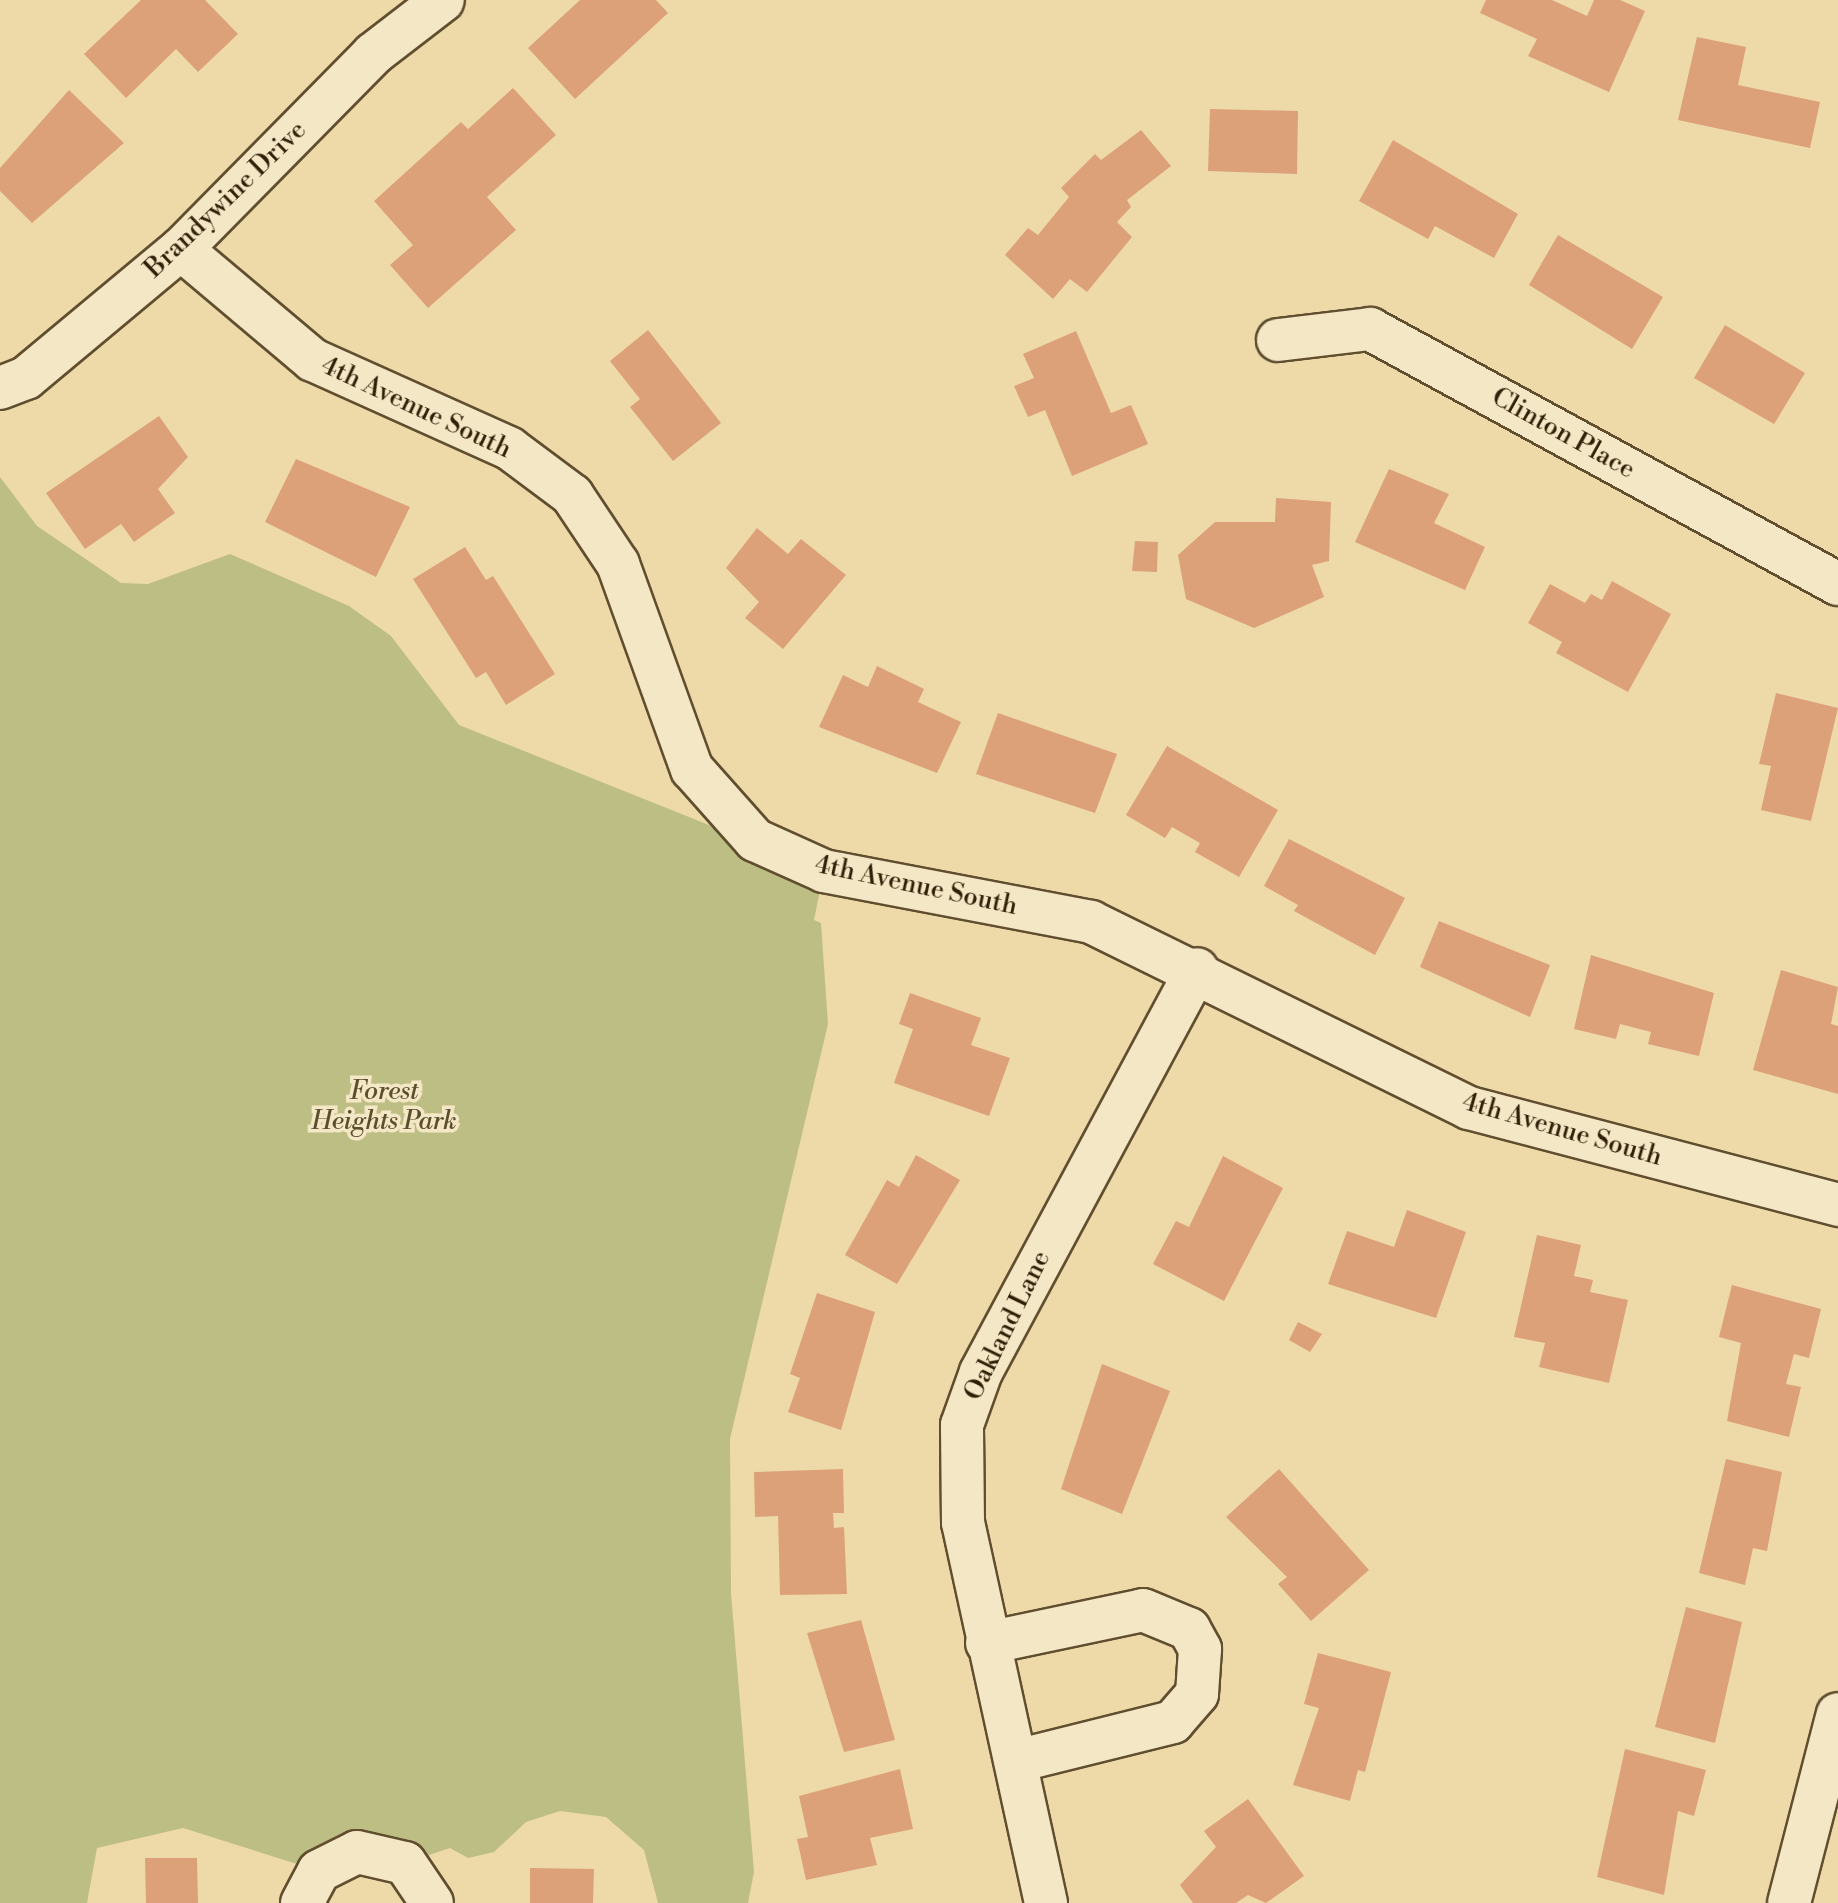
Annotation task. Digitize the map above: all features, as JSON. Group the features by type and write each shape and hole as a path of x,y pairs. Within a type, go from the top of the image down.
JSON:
{"street":[{"name":"Brandywine Drive","path":"0,388 26,378 181,249 373,54 443,0"},
{"name":"4th Avenue South","path":"181,249 313,360 509,448 572,495 618,564 692,769 755,840 824,871 1091,922 1197,969 1469,1108 1838,1205"},
{"name":"Clinton Place","path":"1278,340 1370,329 1838,584"},
{"name":"Oakland Lane","path":"1046,1903 963,1523 962,1425 981,1372 1197,969"},
{"path":"987,1643 1143,1610 1189,1629 1200,1649 1197,1694 1173,1722 1016,1761"},
{"path":"1789,1903 1838,1714"},
{"path":"302,1903 319,1871 357,1852 405,1863 432,1903"}],"green space":[{"name":"Forest Heights Park","path":"0,477 37,526 121,583 148,584 230,554 349,606 391,636 459,725 824,871 814,920 821,923 828,1024 730,1439 731,1593 754,1872 748,1903 658,1903 644,1850 606,1817 560,1811 526,1822 494,1852 468,1858 450,1848 405,1863 319,1871 183,1828 97,1848 87,1903 0,1903"}],"building":[{"path":"141,0 205,0 238,34 198,72 176,49 126,98 84,54"},
{"path":"580,0 656,0 668,13 575,99 528,48"},
{"path":"1486,0 1552,0 1587,16 1594,0 1620,0 1645,11 1609,92 1528,56 1537,39 1480,13"},
{"path":"1697,37 1746,47 1738,85 1820,102 1810,148 1678,120"},
{"path":"513,88 556,135 487,197 516,230 428,308 390,265 413,245 374,201 461,122 468,129"},
{"path":"69,90 124,143 32,223 0,191 0,168"},
{"path":"1210,109 1298,111 1297,174 1208,171"},
{"path":"1141,130 1171,166 1127,200 1131,207 1117,222 1132,237 1087,292 1070,279 1053,299 1005,255 1028,228 1038,235 1069,197 1061,188 1095,154 1101,160"},
{"path":"1393,140 1518,214 1494,258 1435,226 1428,239 1359,201"},
{"path":"1558,235 1663,297 1632,349 1529,285"},
{"path":"1725,325 1805,373 1774,424 1694,378"},
{"path":"648,330 721,423 673,461 630,407 640,399 610,361"},
{"path":"1076,331 1111,413 1131,405 1148,444 1072,476 1045,410 1028,417 1014,386 1034,378 1023,354"},
{"path":"159,416 188,457 158,489 175,513 134,542 121,524 85,549 46,493"},
{"path":"296,459 410,507 376,577 265,522"},
{"path":"1389,469 1449,494 1434,523 1485,547 1465,590 1355,542"},
{"path":"1276,498 1331,502 1329,561 1312,565 1324,597 1254,628 1186,599 1178,555 1215,522 1275,522"},
{"path":"757,528 788,554 801,539 846,575 783,649 745,618 759,602 726,568"},
{"path":"1135,541 1158,542 1157,572 1132,571"},
{"path":"465,547 486,580 493,576 555,674 506,705 486,672 476,678 413,579"},
{"path":"1612,581 1671,614 1628,692 1556,653 1562,642 1528,623 1550,584 1585,603 1591,594 1602,600"},
{"path":"877,666 924,689 918,702 961,722 937,773 819,727 843,675 868,687"},
{"path":"1776,693 1838,708 1811,821 1761,810 1771,766 1759,764"},
{"path":"998,713 1117,754 1095,813 976,774"},
{"path":"1167,746 1278,810 1239,877 1195,852 1200,843 1172,827 1165,838 1126,815"},
{"path":"1289,839 1405,898 1375,955 1294,911 1298,905 1264,886"},
{"path":"1439,921 1550,965 1530,1017 1420,967"},
{"path":"1591,955 1714,993 1699,1056 1648,1044 1651,1032 1620,1024 1616,1039 1574,1029"},
{"path":"1781,970 1838,987 1831,1024 1838,1026 1838,1094 1753,1070"},
{"path":"910,993 981,1018 971,1045 1010,1058 989,1116 894,1083 913,1029 899,1024"},
{"path":"916,1155 960,1180 897,1284 845,1255 887,1180 899,1187"},
{"path":"1223,1156 1283,1188 1224,1301 1153,1264 1176,1221 1189,1227"},
{"path":"1407,1210 1466,1232 1436,1318 1328,1284 1347,1231 1394,1247"},
{"path":"1537,1235 1581,1245 1574,1276 1593,1280 1590,1292 1628,1300 1609,1383 1539,1367 1545,1343 1514,1337"},
{"path":"1732,1285 1821,1309 1809,1358 1794,1354 1786,1384 1801,1387 1789,1437 1727,1421 1741,1343 1719,1337"},
{"path":"817,1293 875,1312 841,1430 788,1412 800,1378 790,1374"},
{"path":"1298,1322 1322,1334 1310,1352 1289,1340"},
{"path":"1102,1364 1170,1391 1122,1514 1061,1489"},
{"path":"1726,1459 1782,1472 1767,1551 1753,1548 1745,1585 1699,1573"},
{"path":"843,1469 844,1513 833,1513 834,1528 844,1527 847,1594 780,1595 778,1516 755,1517 754,1472"},
{"path":"1279,1469 1369,1570 1311,1621 1278,1584 1287,1577 1226,1517"},
{"path":"1686,1607 1742,1622 1715,1743 1655,1727"},
{"path":"861,1620 895,1740 844,1752 807,1633"},
{"path":"1318,1653 1391,1672 1365,1772 1358,1770 1350,1801 1293,1785 1319,1708 1304,1704"},
{"path":"1625,1749 1706,1770 1694,1816 1678,1811 1664,1895 1597,1877"},
{"path":"900,1769 913,1829 870,1838 877,1865 806,1880 797,1839 808,1837 799,1796"},
{"path":"1248,1799 1304,1876 1266,1903 1248,1895 1236,1903 1193,1903 1180,1885 1216,1847 1204,1831"},
{"path":"145,1858 197,1858 198,1903 146,1903"},
{"path":"530,1868 594,1869 593,1903 530,1903"}]}
